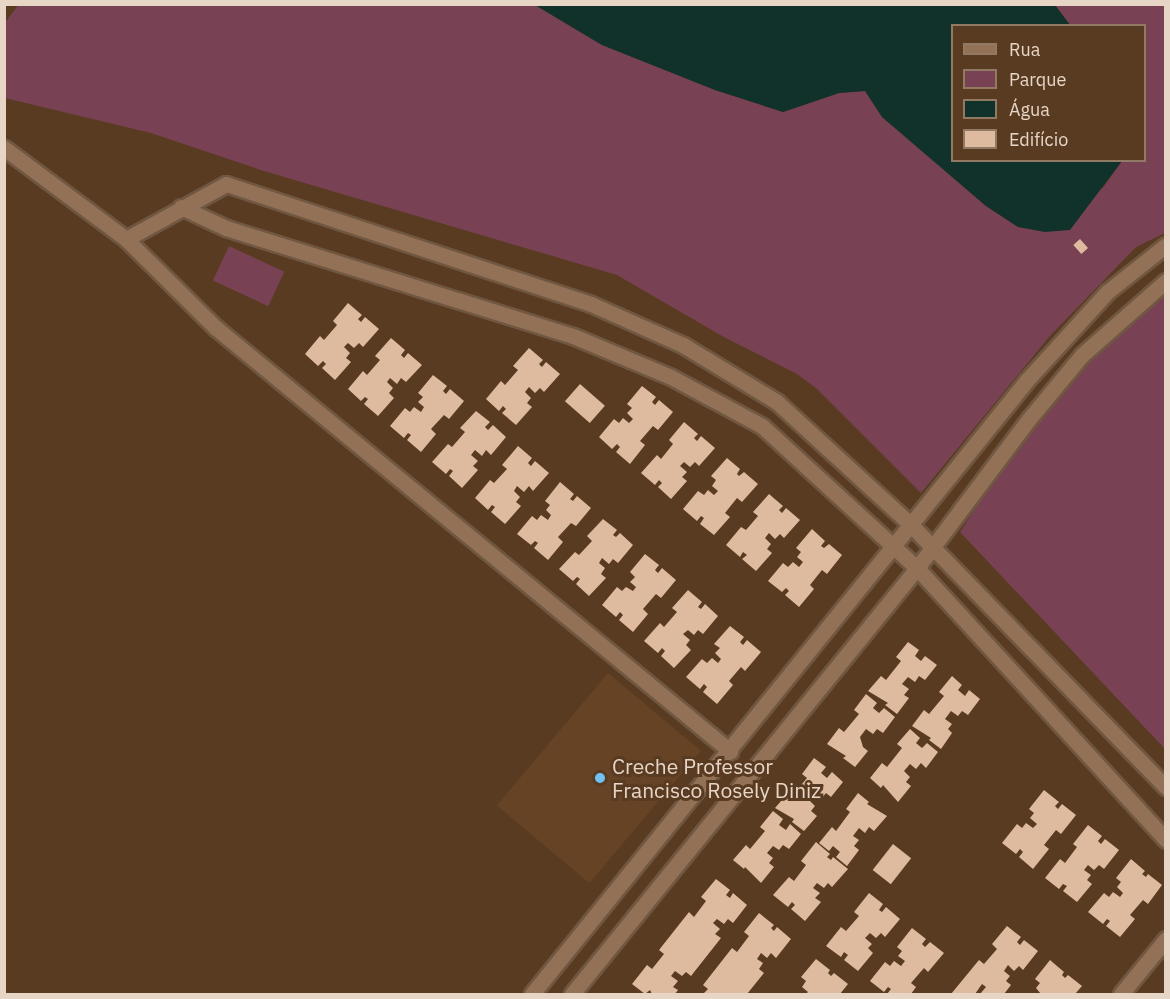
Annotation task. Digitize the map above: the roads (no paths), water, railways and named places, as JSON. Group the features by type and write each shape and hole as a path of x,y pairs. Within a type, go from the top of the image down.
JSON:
{"street":[{"path":"4,148 126,239 216,328 730,750"},
{"path":"126,239 226,183 591,304 683,345 777,402 933,546 1166,787"},
{"path":"181,207 226,228 573,336 671,376 762,426 917,568 1166,840"},
{"path":"532,994 910,524 1076,324 1107,292 1166,245"},
{"path":"572,994 917,568 981,480 1082,355 1166,281"},
{"path":"762,426 777,402"},
{"path":"963,461 981,480"},
{"path":"1121,994 1166,939"}],"water":[{"path":"535,5 1055,5 1069,24 951,24 951,162 1121,162 1070,230 1045,232 1018,227 986,206 882,117 865,91 839,93 783,112 715,90 602,45"}],"place":[{"name":"Creche Professor Francisco Rosely Diniz","path":"600,778"}]}
